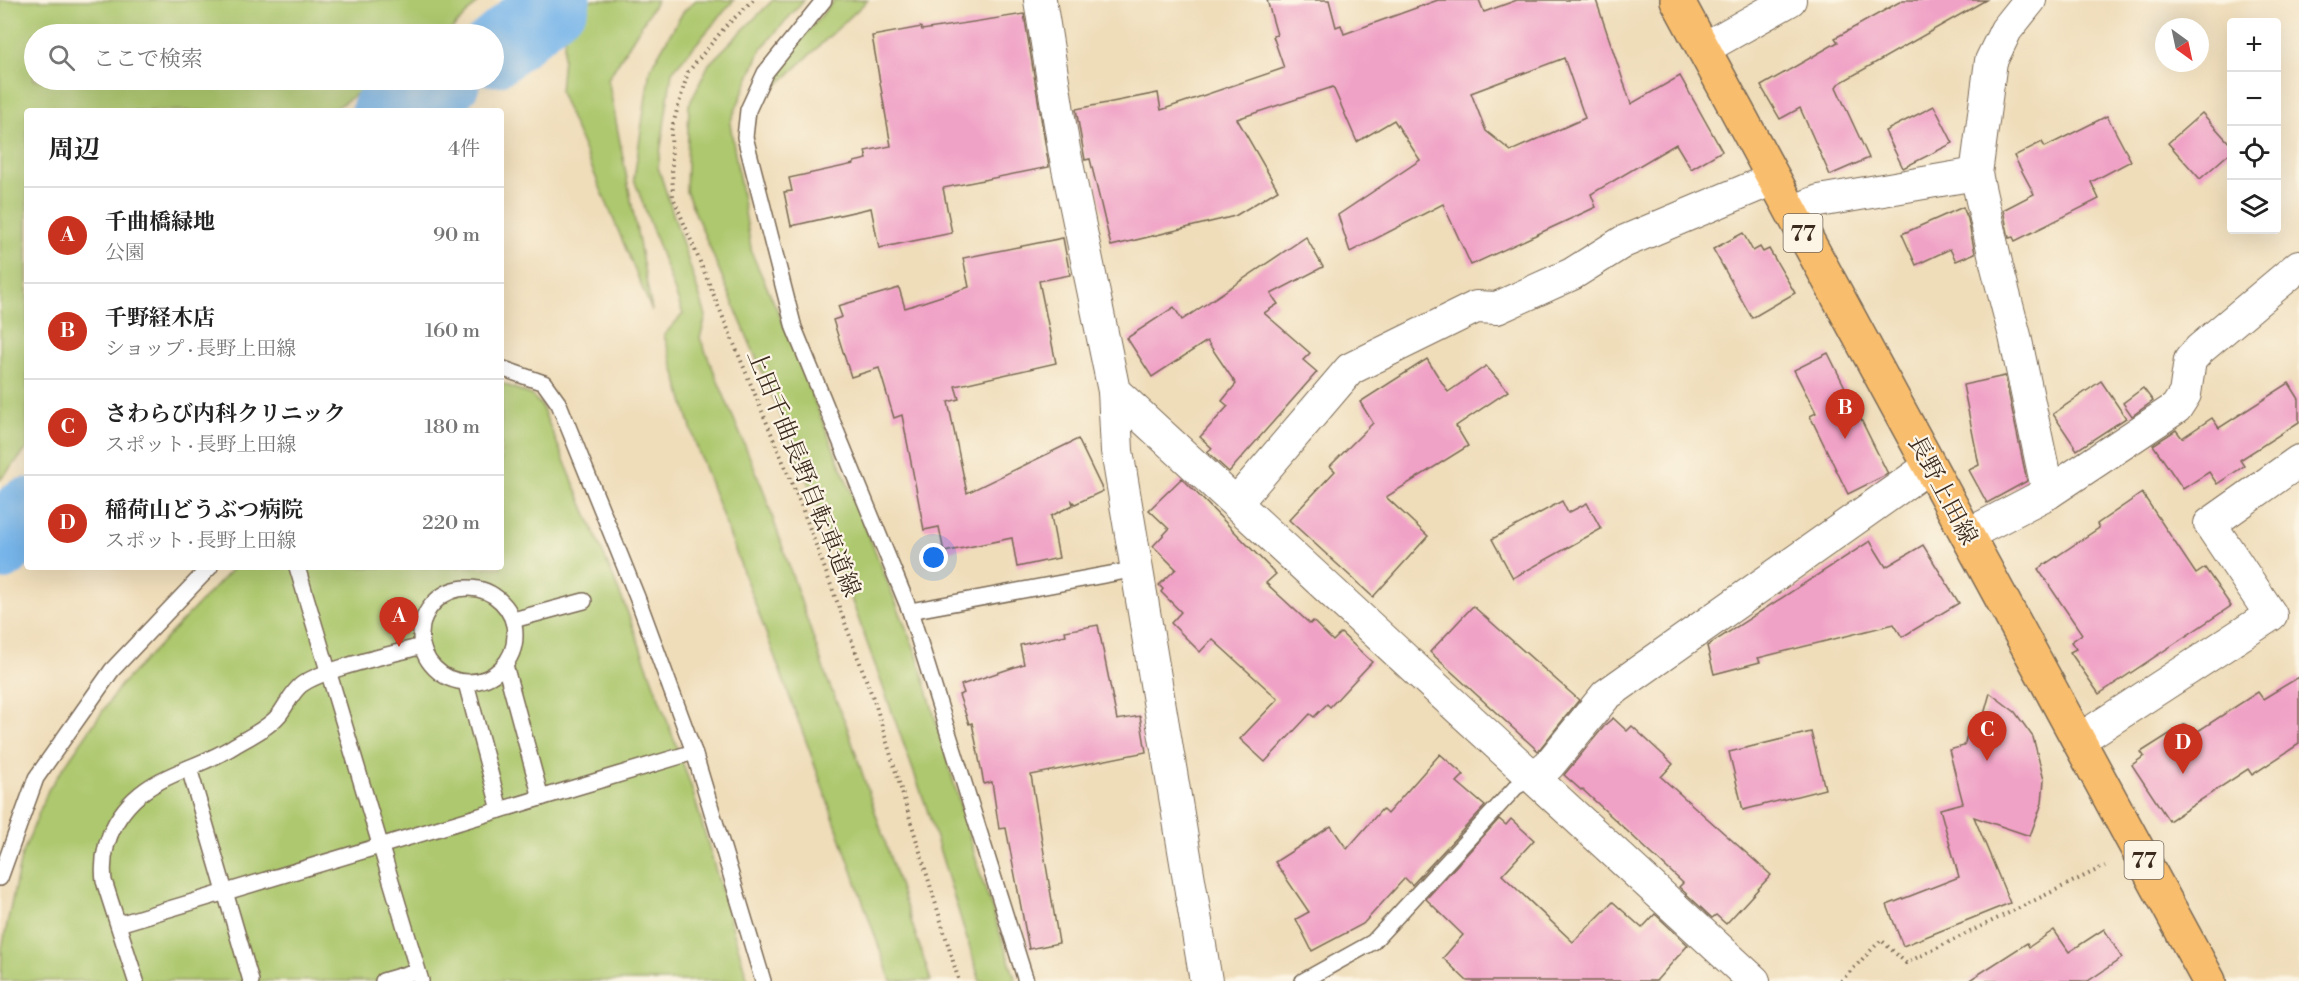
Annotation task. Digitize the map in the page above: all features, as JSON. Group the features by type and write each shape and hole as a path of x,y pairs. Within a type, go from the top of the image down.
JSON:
{"main road":[{"name":"長野上田線","path":"1677,0 2209,981"}],"street":[{"path":"1040,0 1065,150 1114,391 1117,451 1206,981"},
{"path":"1703,49 1790,0"},
{"path":"2030,0 2006,30 1991,61 1976,174 2015,336 2048,493"},
{"path":"1792,212 1819,201 1976,174"},
{"path":"1236,503 1350,369 1476,307 1497,308 1572,274 1623,242 1773,179"},
{"path":"1967,535 2048,493 2176,408 2185,394 2190,360 2299,266"},
{"path":"1114,391 1754,981"},
{"path":"2079,740 2271,615 2210,524 2299,461"},
{"path":"1534,777 1549,765 1606,695 1930,466"}],"lane":[{"path":"824,0 765,73 748,110 745,137 794,328 910,610 1026,981"},
{"path":"504,369 544,383 559,404 637,597 694,752 763,981"},
{"path":"910,610 1137,569"},
{"path":"0,878 36,778 112,670 207,570"},
{"path":"298,570 419,976 383,981"},
{"path":"461,588 477,588 491,593 503,602 516,629 515,644 505,665 487,679 466,683 440,673 429,661 422,646 421,630 426,614 434,602 447,593 461,588"},
{"path":"513,620 585,601"},
{"path":"136,981 104,881 102,865 105,844 130,802 158,782 230,749 278,717 300,686 329,672 422,646"},
{"path":"505,665 541,798"},
{"path":"466,683 500,810"},
{"path":"119,924 694,752"},
{"path":"189,768 251,981"},
{"path":"1302,981 1373,942 1516,787 1534,777"}],"path":[{"name":"上田千曲長野自転車道線","path":"753,0 726,26 688,72 671,130 673,197 801,505 872,695 959,981"},
{"path":"1841,981 1881,940 1906,963 2138,850"}],"green space":[{"path":"0,0 480,0 457,24 24,24 24,90 362,90 335,108 24,108 24,452 0,480"},
{"path":"568,0 657,0 608,79 652,311 560,92"},
{"path":"696,0 734,0 672,72 658,167 706,316 700,338 763,489 827,679 846,724 931,981 891,981 809,749 696,445 664,335 683,314 634,179 650,69 683,12"},
{"path":"773,0 804,0 761,49 730,123 752,254 780,316 917,655 979,870 1016,981 980,981 926,806 814,496 686,191 689,105 709,64"},
{"path":"834,0 868,0 769,93 766,82"},
{"path":"504,384 531,395 541,405 626,608 691,786 748,981 1,981 2,948 21,858 48,790 120,686 231,570 504,570"}],"building":[{"path":"1267,0 1329,0 1336,27 1341,25 1344,34 1438,0 1479,0 1484,12 1517,0 1596,0 1631,104 1680,76 1722,151 1691,169 1676,144 1591,194 1596,207 1471,265 1443,204 1350,252 1338,215 1420,160 1394,120 1357,142 1333,87 1237,119 1278,190 1235,216 1111,246 1090,159 1085,160 1076,109 1158,93 1161,110 1284,68 1273,36 1277,35","holes":["1564,58 1585,118 1511,151 1486,131 1471,93"]},
{"path":"1903,0 1986,0 1838,84 1836,87 1869,158 1830,175 1800,108 1780,119 1761,86 1838,42 1835,38"},
{"path":"1024,14 1049,167 943,188 952,233 879,248 871,208 791,226 784,192 792,191 789,178 854,164 854,162 867,159 865,151 891,146 872,36 921,27 922,30"},
{"path":"1934,106 1953,143 1903,168 1885,131"},
{"path":"2202,113 2227,140 2227,155 2200,179 2168,143"},
{"path":"2107,116 2131,161 2091,182 2099,199 2015,241 2013,237 2009,238 2003,210 2034,194 2014,156 2042,142 2045,147"},
{"path":"1963,207 1968,219 1975,253 1956,261 1950,249 1916,265 1902,234"},
{"path":"1743,233 1753,251 1760,247 1763,252 1769,249 1795,293 1752,318 1713,249"},
{"path":"1306,237 1323,267 1271,294 1278,304 1264,313 1310,353 1303,360 1317,372 1229,472 1207,452 1212,448 1200,437 1228,406 1222,401 1236,384 1207,341 1152,377 1127,338 1174,307 1182,320"},
{"path":"1063,238 1070,275 1039,281 1056,363 955,386 959,399 948,402 967,493 1078,439 1103,491 1075,504 1072,501 1073,505 1051,516 1059,558 1017,567 1012,538 944,552 939,527 924,530 902,415 894,418 879,368 851,377 833,320 842,317 838,306 899,288 905,308 969,287 963,258"},
{"path":"1828,353 1888,474 1848,494 1810,416 1816,413 1794,370"},
{"path":"1427,359 1448,392 1486,366 1508,391 1456,426 1468,446 1386,497 1428,536 1373,597 1289,520 1335,471 1330,466 1373,423 1360,402"},
{"path":"2005,376 2027,481 1987,503 1969,470 1979,465 1963,385"},
{"path":"2101,381 2126,418 2077,450 2053,414"},
{"path":"2289,383 2299,399 2299,422 2240,460 2244,466 2217,484 2209,472 2183,489 2153,445 2176,430 2182,438 2212,418 2219,428"},
{"path":"2143,388 2153,401 2132,416 2123,403"},
{"path":"1182,478 1276,574 1266,583 1310,624 1313,621 1333,641 1341,633 1372,662 1330,707 1327,704 1314,717 1310,714 1265,762 1240,739 1278,699 1212,639 1200,652 1171,623 1181,612 1161,592 1163,589 1159,585 1176,569 1153,546 1169,529 1149,510"},
{"path":"2142,493 2196,574 2205,568 2231,606 2099,694 2070,652 2076,649 2071,642 2082,634 2038,569 2099,528 2097,524"},
{"path":"1562,501 1568,513 1587,503 1601,529 1513,578 1492,539"},
{"path":"1870,541 1886,567 1923,545 1959,603 1902,637 1894,624 1758,658 1760,662 1714,674 1707,646"},
{"path":"1473,606 1579,700 1538,751 1430,652"},
{"path":"1098,625 1117,720 1140,716 1146,752 1031,775 1059,943 1029,949 1006,828 999,829 992,782 984,784 972,723 969,724 959,695 964,693 961,685 1024,664 1020,645 1066,635 1065,631"},
{"path":"2299,677 2299,744 2252,775 2248,769 2169,821 2132,765 2144,756 2141,752 2185,724 2192,735 2258,692 2263,699"},
{"path":"1990,693 2015,712 2033,737 2044,780 2042,803 2030,836 1974,817 2010,903 1903,946 1887,905 1959,877 1940,809 1963,803 1949,750 1964,746 1968,731 1983,718"},
{"path":"1613,718 1627,731 1632,726 1673,764 1661,777 1771,875 1726,924 1716,915 1712,918 1679,887 1683,883 1564,775"},
{"path":"1811,732 1825,789 1743,810 1729,752"},
{"path":"1440,754 1464,775 1457,782 1485,806 1412,885 1405,878 1363,924 1312,951 1296,919 1309,912 1275,862 1331,826 1347,849 1382,809 1387,814"},
{"path":"1499,819 1506,825 1511,819 1534,840 1502,875 1573,942 1613,902 1642,928 1655,914 1688,945 1656,981 1467,981 1443,958 1463,935 1426,899"},
{"path":"2104,929 2122,958 2088,981 1968,981 2027,943 2029,947 2054,930 2069,952"}],"waterway":[{"path":"504,44 556,0"},
{"path":"392,108 427,90"},
{"path":"0,546 24,516"}],"place":[{"name":"千野経木店","path":"1845,439"},
{"name":"千曲橋緑地","path":"399,647"},
{"name":"さわらび内科クリニック","path":"1987,761"},
{"name":"稲荷山どうぶつ病院","path":"2183,774"}]}
